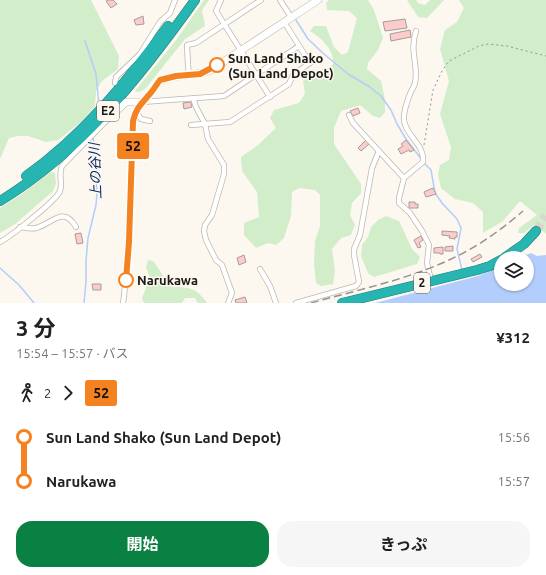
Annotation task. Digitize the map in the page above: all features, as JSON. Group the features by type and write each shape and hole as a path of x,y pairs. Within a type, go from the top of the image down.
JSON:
{"highway":[{"name":"E2","path":"0,193 30,173 101,110 134,71 187,0"},
{"name":"E2","path":"0,201 34,178 59,158 96,124 122,96 149,63 195,0"},
{"path":"514,251 524,244 536,231"},
{"name":"2","path":"342,303 477,270 494,264"}],"street":[{"path":"115,83 116,77 140,54 160,22 170,12 176,0"},
{"path":"221,0 216,11 270,97"},
{"path":"189,76 187,45 196,43 261,0"},
{"path":"280,0 291,17"},
{"path":"123,303 129,242 133,121 142,102 160,80 176,76 200,74 211,70 318,0"},
{"path":"191,126 230,122 289,84 293,75 310,63 284,22"},
{"path":"416,31 413,41 416,76 415,84 410,94 404,120 406,129 422,151 422,162 404,178 399,203 410,213 422,231 429,246 427,263 431,281"},
{"path":"0,242 53,200 60,190 60,170 62,166 126,102 224,96 299,46"},
{"path":"193,98 205,124 208,139 224,166 224,174 212,215 205,225 204,231 206,240 216,260 222,265 232,293 228,303"},
{"path":"136,112 141,118 150,121"},
{"path":"349,114 353,123 404,178"},
{"path":"296,303 356,286 359,282 354,249 360,235 372,168 379,151"},
{"path":"20,227 35,228 61,216 68,217 73,221 76,227"},
{"path":"260,269 270,286 276,303"}],"path":[{"path":"422,151 427,134 428,112 433,90 442,71 449,61 479,46 488,44 507,46 546,56"}],"green space":[{"path":"0,0 91,0 119,56 118,69 102,81 96,91 95,106 82,121 58,140 46,142 28,136 9,138 0,159"},
{"path":"204,0 209,0 202,10 205,26 185,39 145,89 139,92 135,91 177,39"},
{"path":"329,0 368,0 374,10 383,38 378,50 368,63 367,69 381,81 385,100 385,112 380,118 373,116 360,105 341,111 334,128 334,144 361,184 361,193 352,203 350,215 355,225 351,235 341,238 332,249 335,271 333,284 321,286 316,283 314,263 315,241 320,226 320,195 315,190 299,188 292,192 291,216 284,238 276,245 268,243 256,248 244,235 244,223 259,217 257,192 242,171 241,157 258,145 276,128 270,118 274,110 299,103 305,94 303,81 333,65 332,55 327,45 310,31 314,26 326,26 334,47 342,55 348,52 357,18 349,11 327,10 326,3"},
{"path":"407,0 416,0 418,3 425,5 430,0 444,0 427,18 418,17"},
{"path":"459,0 546,0 546,234 535,224 524,233 518,233 519,228 537,215 520,201 503,221 483,233 483,212 473,203 455,199 441,188 438,175 440,165 449,160 451,147 440,114 449,81 440,49 445,30 457,22 464,8"},
{"path":"51,172 55,173 56,184 53,191 15,224 0,233 0,208 22,194"},
{"path":"386,216 399,221 412,249 420,257 417,264 374,277 368,273 361,256 362,245 368,237 371,227 378,220"},
{"path":"148,260 153,261 172,287 192,289 200,294 207,303 198,303 195,298 185,298 182,303 144,303 142,298 150,278 146,267"}],"water":[{"path":"534,254 537,256 546,255 546,303 375,303 478,276 494,270 494,291 534,291"}],"building":[{"path":"113,0 117,4 111,8 106,1"},
{"path":"143,16 144,24 136,25 134,20"},
{"path":"405,19 407,28 385,31 383,22"},
{"path":"410,30 411,37 391,41 390,34"},
{"path":"191,102 192,107 184,109 183,103"},
{"path":"358,108 360,113 353,116 350,111"},
{"path":"366,140 369,144 361,151 358,148"},
{"path":"406,140 414,150 410,152 409,150 401,154 398,149 403,146 401,144"},
{"path":"433,188 436,194 426,197 424,192"},
{"path":"409,202 415,202 415,204 418,204 418,208 409,208"},
{"path":"442,231 457,232 457,237 455,237 455,239 449,238 450,236 442,235"},
{"path":"81,233 83,243 77,244 75,234"},
{"path":"421,236 423,240 419,243 421,247 418,248 414,240"},
{"path":"453,246 453,251 445,251 445,247"},
{"path":"443,247 443,254 434,253 434,248"},
{"path":"480,254 482,257 473,262 471,259"},
{"path":"244,255 246,262 239,265 237,258"},
{"path":"92,284 101,284 101,290 93,290"},
{"path":"245,297 247,303 236,303 235,300"}],"waterway":[{"path":"296,20 308,39 324,54 348,74 370,87 381,96 391,110 406,139 422,160"},
{"name":"上の谷川","path":"85,41 96,74 99,105"},
{"name":"上の谷川","path":"84,303 88,238 96,205 97,193 93,136"},
{"path":"424,163 431,170 435,193 457,219 461,228 457,249 462,270"},
{"path":"0,268 19,285 34,303"}],"tunnel":[{"path":"536,231 546,216"}],"railway":[{"path":"311,303 399,279 433,267 469,250 488,238 523,211"}],"bus line":[{"name":"52","path":"126,280 129,242 133,121 135,114 142,102 160,80 176,76 200,74 211,70 217,65"}],"place":[{"name":"Sun Land Shako (Sun Land Depot)","path":"217,65"},
{"name":"Narukawa","path":"126,280"}]}
